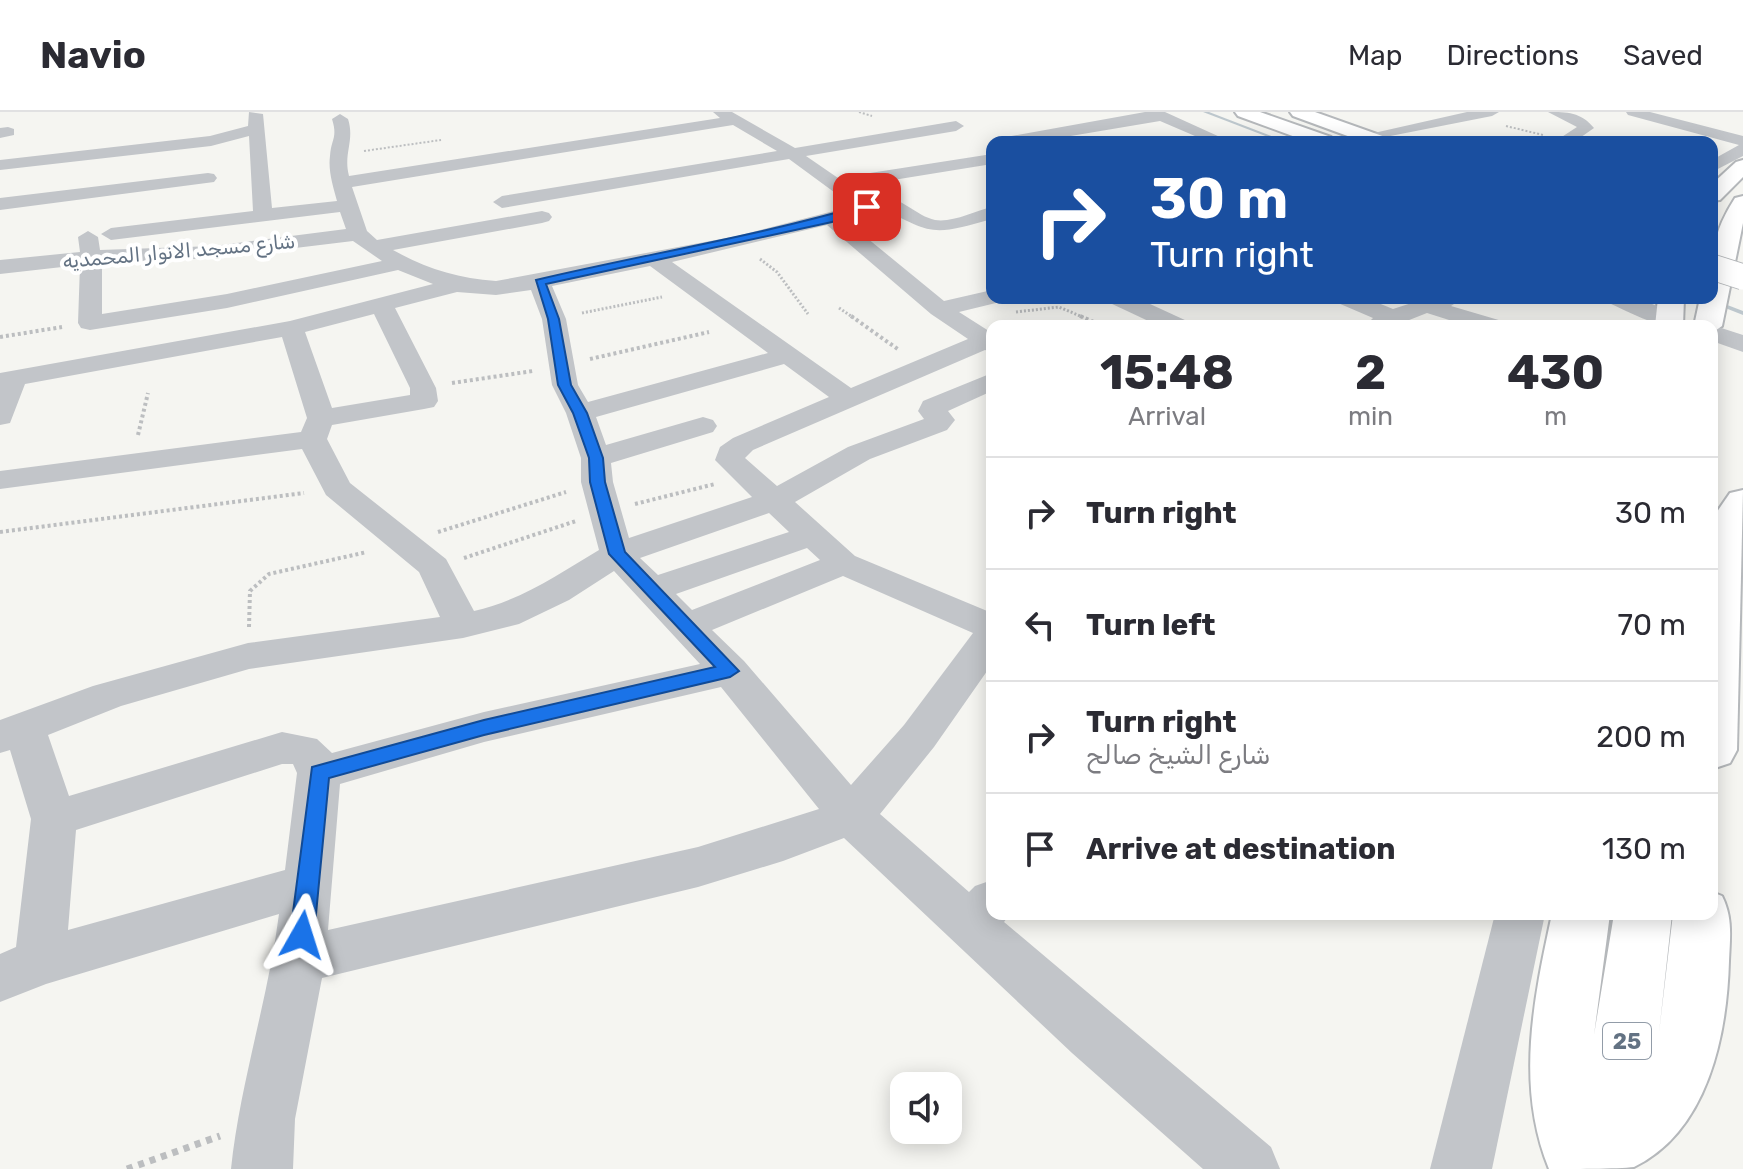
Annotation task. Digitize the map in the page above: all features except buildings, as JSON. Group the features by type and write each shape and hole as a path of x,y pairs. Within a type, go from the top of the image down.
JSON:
{"highway":[{"path":"1244,112 1310,136"},
{"path":"1265,112 1327,136"},
{"path":"1281,112 1355,136"},
{"path":"1299,112 1359,136"},
{"path":"1718,181 1743,166"},
{"path":"1718,285 1728,229 1743,203"},
{"path":"1718,646 1724,543 1730,520 1743,501"},
{"path":"1580,920 1565,1004 1562,1050 1566,1101 1579,1164 1630,1130 1667,1091 1690,1046 1702,920"},
{"name":"25","path":"1579,1164 1613,1094 1623,1061 1630,1028 1642,920"}],"street":[{"path":"339,175 689,112"},
{"path":"339,175 730,122 757,112"},
{"path":"502,202 960,127 923,112"},
{"path":"1386,136 1415,126 1492,112"},
{"path":"1555,112 1586,125 1585,130 1574,136"},
{"path":"1633,112 1743,141"},
{"path":"1038,136 1157,114 1209,136"},
{"path":"1379,116 1415,126"},
{"path":"0,204 210,159 258,117"},
{"path":"258,117 263,215"},
{"path":"340,119 345,135 338,152 339,175 347,205 365,240 401,263 434,279 457,285 496,288 539,282 738,242 832,219 868,208 872,202 914,196"},
{"path":"730,122 801,154 835,184 927,225 950,225 986,215"},
{"path":"0,149 43,144"},
{"path":"1718,178 1743,149"},
{"path":"713,179 801,154"},
{"path":"0,165 210,159"},
{"path":"136,168 210,159"},
{"path":"197,223 210,159"},
{"path":"835,184 986,160"},
{"path":"0,249 90,247 197,223 347,205"},
{"name":"شارع مسجد الانوار المحمديه","path":"0,267 90,247 214,252 365,240 568,213"},
{"path":"832,219 947,314 986,340"},
{"path":"950,225 976,235"},
{"path":"90,247 90,323 227,301 401,263"},
{"path":"214,252 227,301"},
{"path":"654,259 849,399"},
{"path":"539,282 554,319 562,376 580,413 617,554 730,671 851,816 980,913"},
{"path":"0,417 6,380 291,328 457,285"},
{"path":"947,314 986,299"},
{"path":"0,480 138,462 316,428 424,401 423,388 381,304"},
{"path":"1131,304 1165,320"},
{"path":"1356,304 1381,320"},
{"path":"1389,320 1433,304"},
{"path":"1616,304 1670,314"},
{"path":"1427,306 1473,320"},
{"path":"291,328 316,428 337,488 434,567 463,626"},
{"path":"1718,334 1743,344"},
{"path":"986,343 735,448 730,460 843,563 986,627"},
{"path":"580,413 786,356"},
{"path":"923,367 961,394"},
{"path":"308,884 20,970 54,819 12,731 107,696 248,656 463,626 528,607 617,554 773,501 859,453 937,424 941,420 932,411 933,407 986,384"},
{"path":"600,484 703,426"},
{"path":"651,590 812,535"},
{"path":"687,626 843,563"},
{"path":"299,960 698,867 783,842 851,816 919,736 969,670 986,640"},
{"path":"319,773 484,727 730,671"},
{"path":"54,819 282,748 302,748 314,755 319,773 299,960 266,1119 262,1169"},
{"path":"987,920 1249,1169"},
{"path":"1461,1169 1519,920"}],"path":[{"path":"1470,117 1541,136"},
{"path":"738,242 777,272 808,314"},
{"path":"554,319 697,290"},
{"path":"947,314 1059,307 1089,320"},
{"path":"839,308 923,367"},
{"path":"0,337 90,323"},
{"path":"138,462 139,425 148,393"},
{"path":"248,656 250,591 269,574 407,542 600,484 747,476"},
{"path":"434,567 600,484"},
{"path":"0,532 337,488"},
{"path":"127,1169 266,1119"}],"waterway":[{"path":"1205,112 1269,136"},
{"path":"1718,304 1743,313"}],"route":[{"path":"302,935 319,773 484,727 730,671 617,554 597,482 596,458 580,413 565,385 554,319 539,282 738,242 832,219 867,207"}]}
